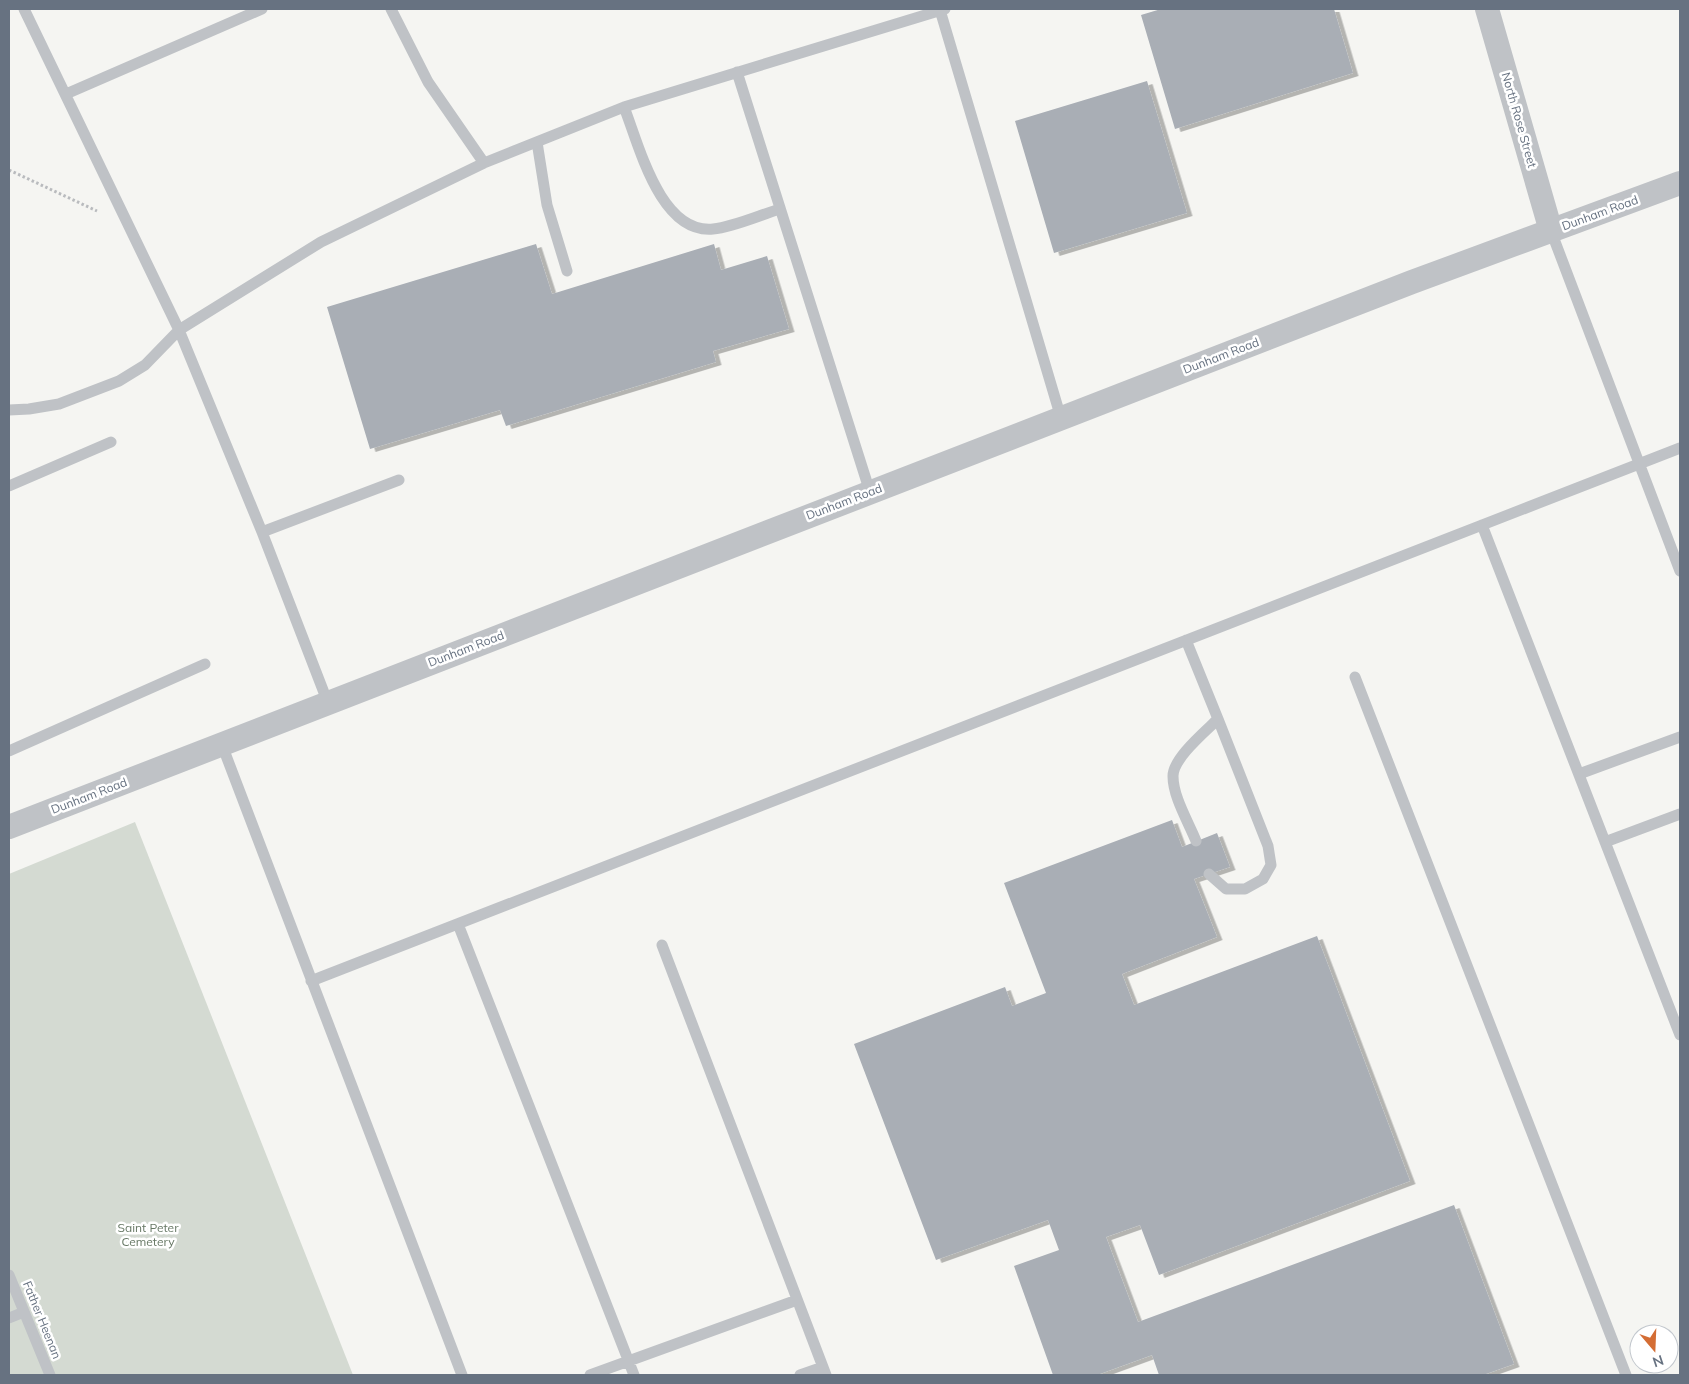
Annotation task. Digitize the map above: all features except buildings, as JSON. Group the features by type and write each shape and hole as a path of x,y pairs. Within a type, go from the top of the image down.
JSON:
{"street":[{"name":"North Rose Street","path":"1487,9 1551,231"},
{"name":"Dunham Road","path":"9,826 1402,286 1680,183"}],"lane":[{"path":"24,9 179,330 262,532 328,703"},
{"path":"66,94 262,9"},
{"path":"390,9 428,82 484,163"},
{"path":"9,410 59,404 88,395 119,382 145,365 179,330 321,242 484,163 624,107 942,9 1061,418"},
{"path":"737,72 870,492"},
{"path":"624,107 661,198 677,218 694,228 714,229 780,209"},
{"path":"537,142 547,205 567,271"},
{"path":"1551,231 1680,571"},
{"path":"9,486 111,442"},
{"path":"311,981 1680,448"},
{"path":"262,532 399,480"},
{"path":"1482,525 1680,1035"},
{"path":"1186,640 1268,846 1271,864 1263,879 1245,889 1226,888 1209,874"},
{"path":"9,751 205,664"},
{"path":"1355,677 1626,1375"},
{"path":"1196,841 1177,793 1173,774 1179,760 1218,719"},
{"path":"1579,774 1680,737"},
{"path":"222,745 462,1375"},
{"path":"1605,842 1680,814"},
{"path":"458,924 634,1375"},
{"path":"662,946 824,1371 800,1375"},
{"name":"Father Heenan","path":"9,1274 50,1375"},
{"path":"590,1375 797,1300"},
{"path":"9,1318 24,1312"}],"path":[{"path":"9,170 129,226"}],"green space":[{"name":"Saint Peter Cemetery","path":"135,822 353,1375 9,1375 9,874"}]}
